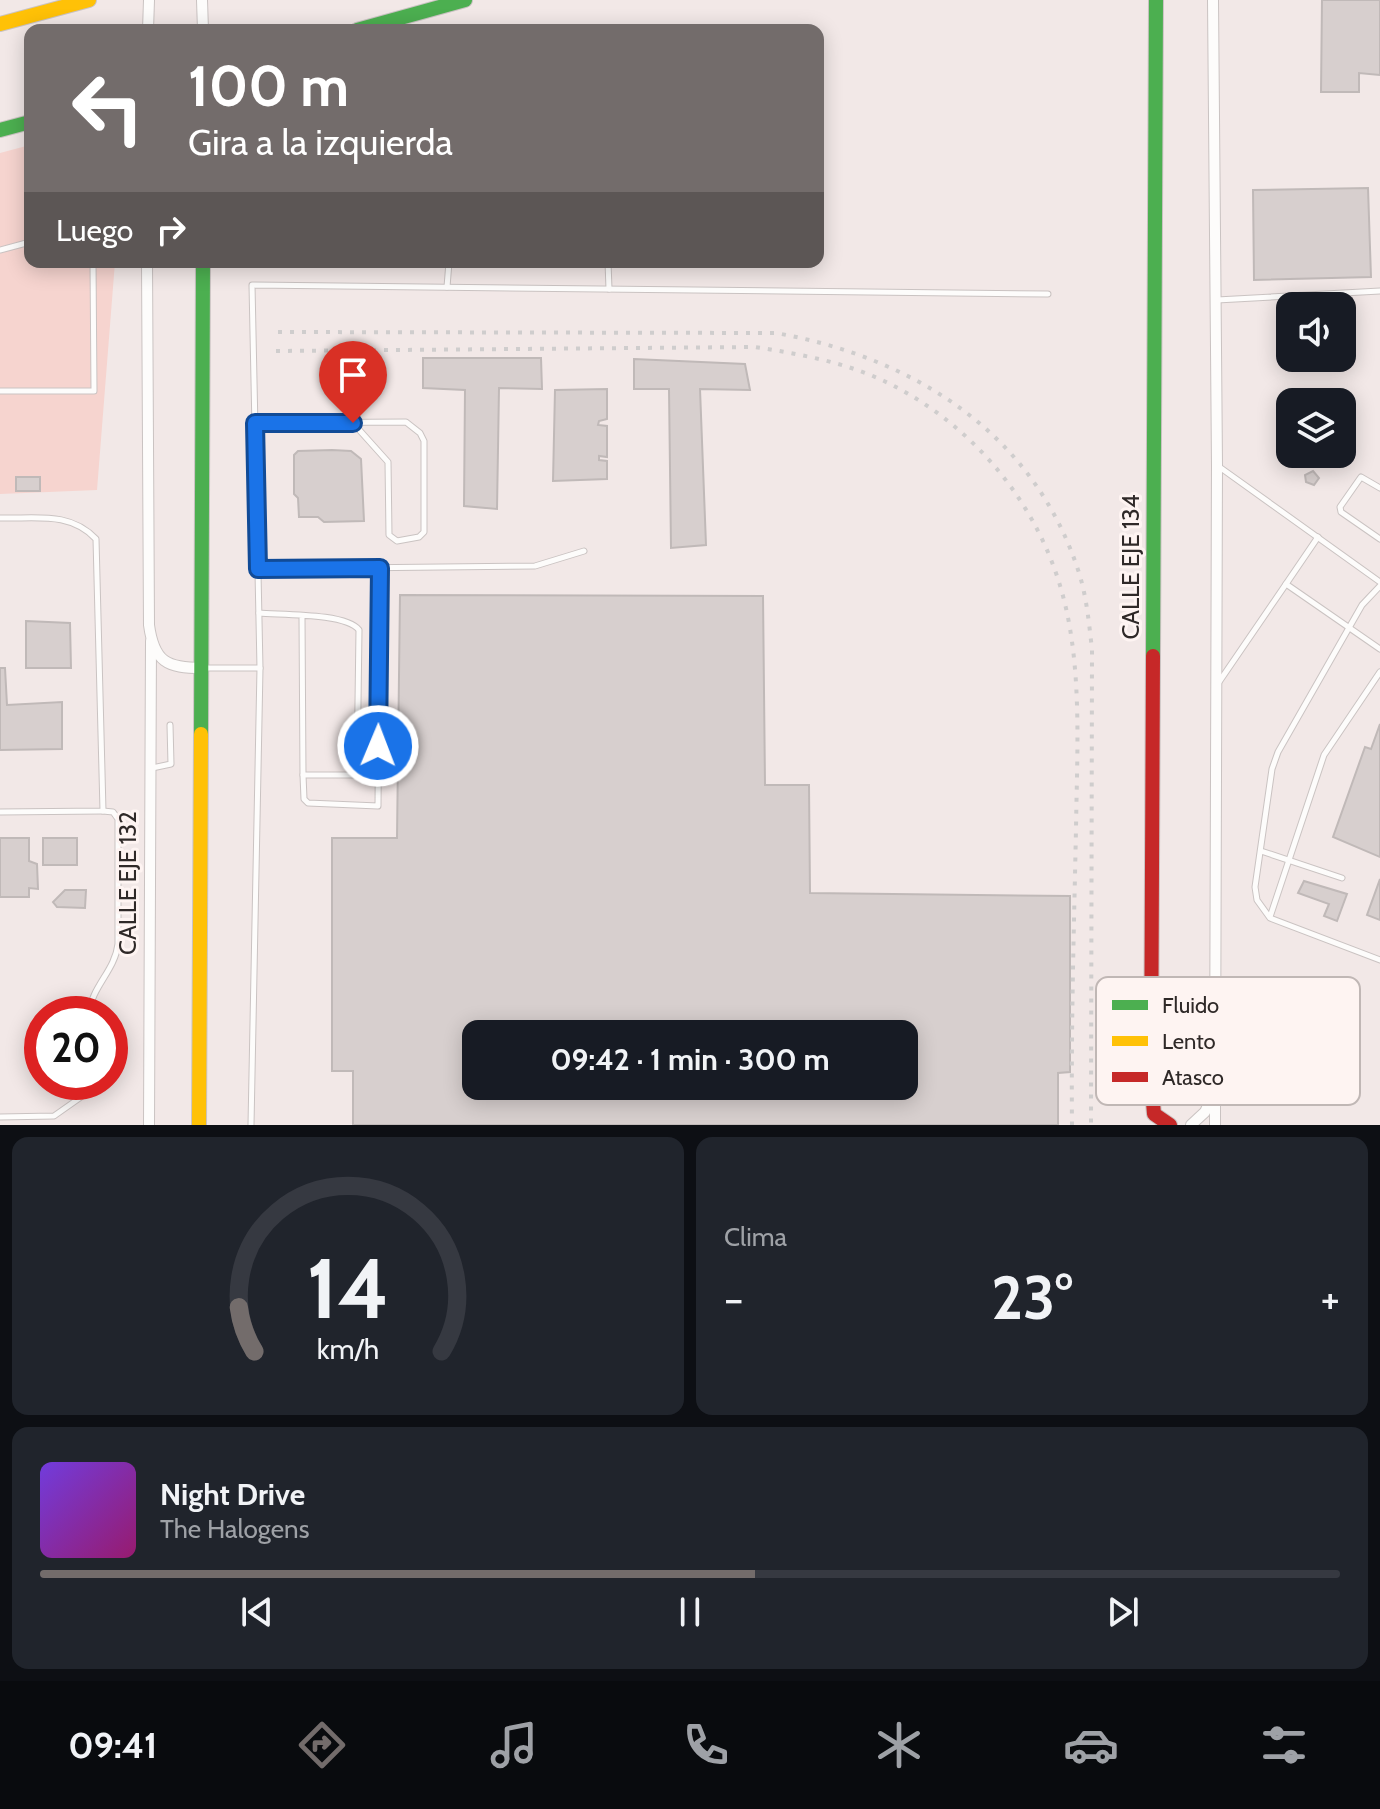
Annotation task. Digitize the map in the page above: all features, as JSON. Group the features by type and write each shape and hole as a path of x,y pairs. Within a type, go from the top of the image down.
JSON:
{"street":[{"path":"0,24 89,0"},
{"path":"148,24 149,0"},
{"path":"202,0 203,24"},
{"path":"379,24 465,0"},
{"name":"CALLE EJE 134","path":"1151,977 1156,0"},
{"path":"1213,0 1217,465 1216,977"},
{"path":"0,130 24,124"},
{"name":"CALLE EJE 132","path":"147,268 151,641 149,1125"},
{"path":"199,1125 203,268"},
{"path":"151,641 160,657 173,668 202,668"},
{"name":"CALLE EJE 134","path":"1153,1105 1154,1114 1170,1125"},
{"path":"1191,1125 1208,1105"}],"lane":[{"path":"0,250 24,244"},
{"path":"0,391 94,391 93,268"},
{"path":"447,287 449,268"},
{"path":"608,268 609,289"},
{"path":"251,1125 260,668 252,285 1048,294"},
{"path":"1216,300 1380,291"},
{"path":"255,423 406,422 420,433 424,441 424,532 419,537 397,541 389,535 388,462 353,423"},
{"path":"1217,465 1380,584 1362,605 1278,752 1272,769 1257,900 1270,918 1380,960"},
{"path":"1380,488 1361,477 1340,509 1380,539"},
{"path":"0,518 66,519 84,526 96,539 103,811"},
{"path":"1217,687 1318,537"},
{"path":"258,569 535,566 584,551"},
{"path":"302,617 304,799 308,803 378,806 380,568"},
{"path":"1286,584 1380,649"},
{"path":"259,613 345,620 359,630 357,775 303,775"},
{"path":"202,668 260,668"},
{"path":"1270,918 1324,755 1380,672"},
{"path":"151,768 171,764 170,725"},
{"path":"0,812 103,811 113,812 118,819 116,959 92,996"},
{"path":"1261,851 1342,878"},
{"path":"0,1117 54,1116 77,1100"}],"shaded area":[{"path":"24,147 24,268 115,268 97,490 0,494 0,153"}],"building":[{"path":"1322,0 1380,0 1380,75 1359,73 1359,92 1321,92"},
{"path":"1368,188 1371,277 1254,280 1253,190"},
{"path":"423,358 541,358 542,389 499,388 497,509 464,506 465,390 423,388"},
{"path":"634,359 745,364 750,390 700,389 706,545 671,548 669,389 634,389"},
{"path":"607,389 607,419 599,421 598,425 607,426 607,457 599,456 599,460 607,461 607,479 553,481 555,390"},
{"path":"298,451 351,451 361,459 364,521 324,522 318,517 299,517 298,498 294,494 294,455"},
{"path":"1313,471 1319,478 1314,485 1306,482 1305,475"},
{"path":"16,477 40,477 40,491 16,491"},
{"path":"400,595 763,596 765,785 809,785 810,893 1070,896 1070,1072 1058,1073 1058,1125 353,1125 353,1071 332,1071 332,838 397,838"},
{"path":"26,621 70,623 71,668 26,668"},
{"path":"0,668 5,668 7,705 62,702 62,749 0,750"},
{"path":"1380,724 1380,857 1333,837 1365,747 1371,749"},
{"path":"0,838 29,838 29,861 37,864 38,889 29,888 29,897 0,897"},
{"path":"43,838 77,838 77,865 43,865"},
{"path":"1380,879 1380,920 1367,915"},
{"path":"1304,881 1347,894 1337,921 1324,916 1329,904 1298,893"},
{"path":"65,890 86,890 85,908 57,907 53,902"}],"railway":[{"path":"278,332 776,333 827,345 876,362 922,383 964,411 1001,443 1033,482 1060,526 1080,576 1089,621 1092,649 1091,1125"},
{"path":"276,351 755,347 805,356 869,374 917,399 975,445 1000,472 1040,534 1065,604 1074,659 1077,744 1072,1125"}],"traffic: fast":[{"path":"379,24 465,0"},
{"path":"1153,656 1156,0"},
{"path":"0,130 24,124"},
{"path":"201,734 203,268"}],"traffic: slow":[{"path":"0,24 89,0"},
{"path":"199,1125 201,734"}],"traffic: jam":[{"path":"1151,977 1153,656"},
{"path":"1153,1105 1154,1114 1170,1125"}],"route":[{"path":"353,423 255,423 258,569 380,568 378,746"}]}
